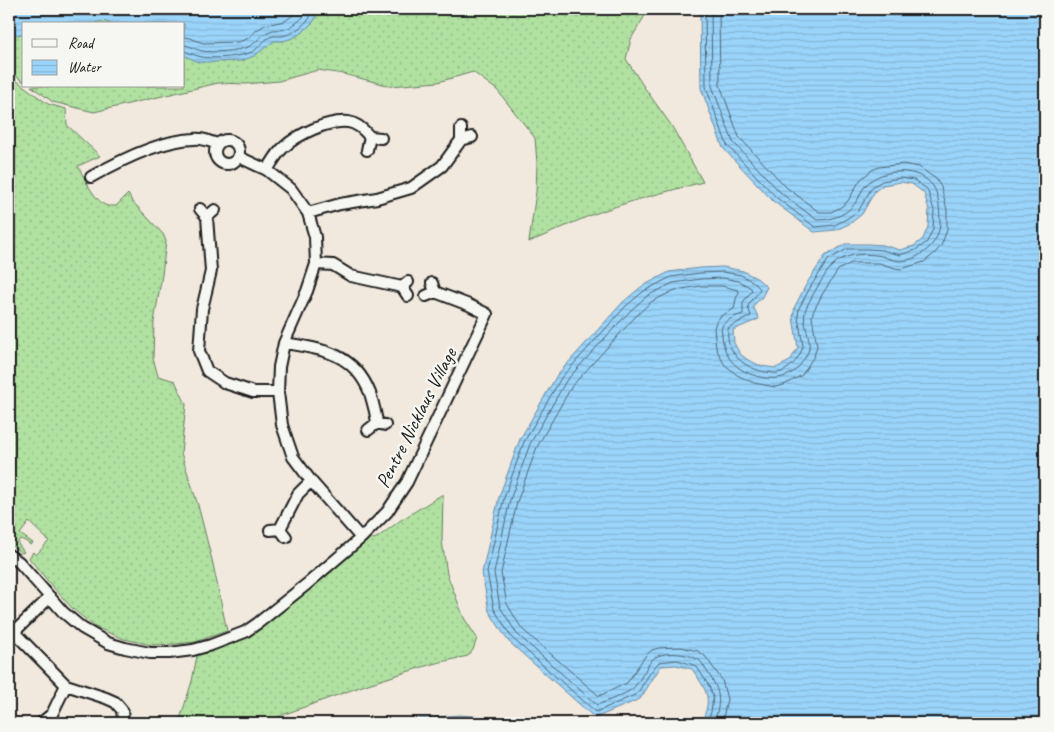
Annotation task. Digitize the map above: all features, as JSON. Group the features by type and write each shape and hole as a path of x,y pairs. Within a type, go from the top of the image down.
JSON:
{"street":[{"path":"267,170 282,148 304,132 330,124 349,122 362,129 370,137 381,138"},
{"path":"308,213 340,204 377,198 411,188 442,166 466,139 462,128"},
{"path":"367,150 370,137"},
{"path":"91,177 110,166 140,153 168,144 194,139 207,140 217,144"},
{"path":"223,140 235,142 239,149 238,157 234,163 226,165 216,159 214,152 217,144 223,140"},
{"path":"9,555 19,562 63,612 82,628 108,643 125,648 150,653 169,653 193,650 245,632 361,538 311,481 293,457 282,425 278,392 279,367 284,343 307,291 316,264 315,237 308,213 291,188 267,170 238,157"},
{"path":"207,212 211,271 202,309 199,350 207,371 225,383 254,392 278,392"},
{"path":"316,264 333,264 351,276 406,288"},
{"name":"Pentre Nicklaus Village","path":"361,538 387,512 408,482 487,314 431,290"},
{"name":"Pentre Nicklaus Village","path":"284,343 315,348 341,357 357,370 366,384 373,402 377,426"},
{"path":"279,532 298,494 311,481"},
{"path":"50,597 11,635 66,685 115,702 122,710 124,719 121,723"},
{"path":"41,723 52,714 66,685"}],"green space":[{"path":"9,9 647,9 631,39 626,59 671,125 703,182 645,197 603,211 529,242 536,192 537,163 535,138 497,90 473,72 438,82 391,86 318,70 279,81 245,84 218,83 94,112 53,102 34,88 185,88 185,22 22,22 22,81 9,71"},
{"path":"9,75 22,85 22,88 26,88 48,104 66,109 67,125 100,156 78,166 90,189 99,200 108,206 116,206 128,194 132,201 163,234 166,241 154,322 153,358 158,376 175,381 186,404 181,453 198,505 227,631 195,642 175,644 152,645 124,639 95,627 73,609 29,558 33,552 36,555 49,541 29,522 20,534 33,543 30,545 21,539 18,541 24,552 22,553 9,544"},
{"path":"443,494 442,541 447,574 464,618 477,638 473,650 468,656 432,664 368,684 264,723 179,723 192,681 197,656 244,637 368,536 374,539 378,537"}],"water":[{"path":"9,9 315,9 316,17 303,32 293,38 274,41 254,56 241,61 216,62 198,62 185,56 185,22 22,22 22,35 14,32 9,27"},
{"path":"700,9 1045,9 1045,723 701,723 707,707 705,689 692,669 676,665 661,666 640,699 595,718 508,641 489,611 482,573 499,497 520,439 557,375 623,302 641,287 669,272 723,267 743,271 758,279 767,287 762,297 753,306 759,319 733,330 734,343 740,354 748,360 761,366 776,368 790,361 798,347 793,317 795,306 807,283 825,256 845,244 883,245 900,250 914,246 923,239 928,227 929,210 924,193 912,184 901,182 883,185 875,191 862,214 851,223 836,230 814,232 773,201 723,148 701,88"},
{"path":"459,715 498,718 511,723 405,723 418,719"}]}
